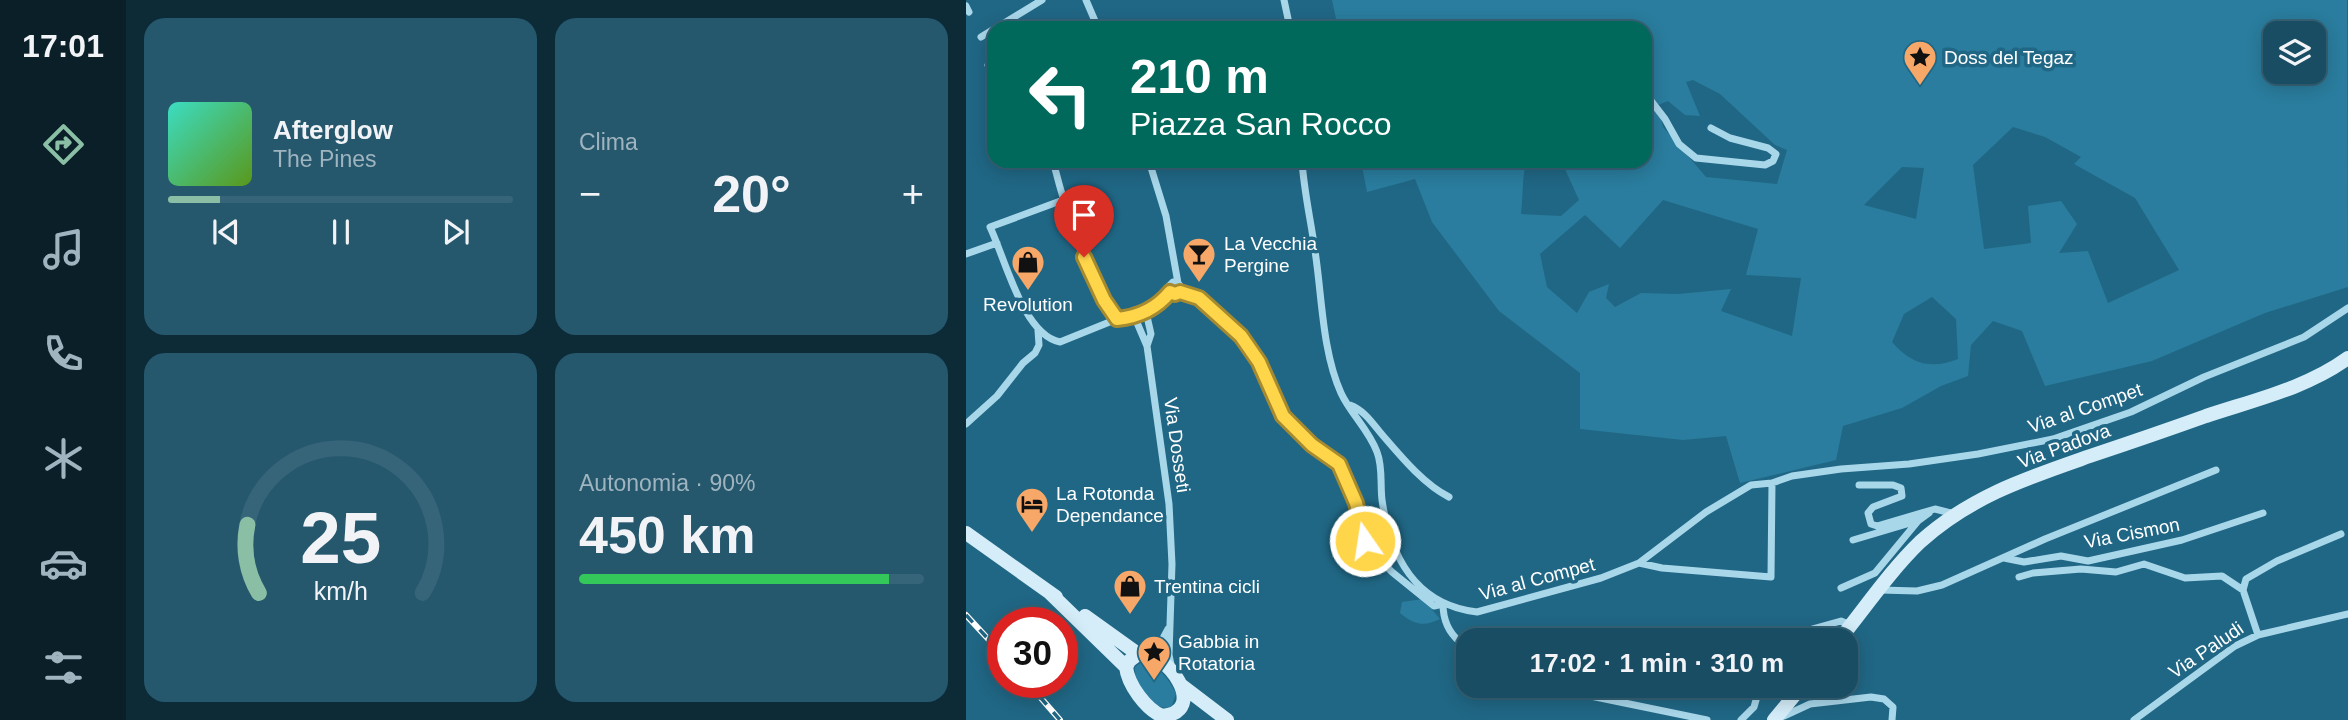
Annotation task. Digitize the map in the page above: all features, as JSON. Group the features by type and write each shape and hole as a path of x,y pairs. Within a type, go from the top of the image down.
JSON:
{"main road":[{"name":"Via Padova","path":"1849,628 1919,543 1955,514 1988,494 2291,387 2329,372 2348,358"},
{"path":"966,533 1141,653 1158,658 1208,707 1227,720"},
{"path":"1050,593 1126,667 1129,679 1155,714 1163,716 1198,705 1208,707"},
{"path":"1126,667 1129,661 1141,653"},
{"path":"1177,679 1184,698 1179,712"},
{"path":"1776,720 1793,698"}],"street":[{"path":"1008,21 1042,0"},
{"path":"1086,0 1095,21"},
{"path":"1284,0 1288,21"},
{"path":"981,37 987,34"},
{"path":"1652,102 1679,144 1696,158 1765,165 1773,161 1776,154 1768,148 1730,138 1711,128"},
{"path":"1055,168 1063,200 1104,300 1117,319"},
{"path":"1151,168 1166,216 1179,287"},
{"path":"1303,168 1321,313 1341,394 1377,452 1388,534 1399,560 1423,587 1443,604 1443,618 1456,638"},
{"path":"1063,200 990,227 1023,305 1038,330 1060,342 1117,319 1135,318 1161,304 1170,292 1169,286 1173,282 1179,287"},
{"path":"966,254 997,243"},
{"name":"Via al Compet","path":"1179,287 1199,298 1241,336 1259,362 1283,416 1312,445 1339,464 1356,503 1369,550 1434,606 1443,604 1458,610 1477,612 1601,578 1639,563 1706,512 1751,485 1772,483 1792,476 1964,456 2053,439 2131,412 2204,377 2304,337 2348,309"},
{"path":"1146,312 1151,334 1147,345"},
{"name":"Via Dosseti","path":"1135,318 1147,345 1169,504 1172,564 1169,655 1177,679"},
{"path":"966,424 997,396 1039,345 1038,330"},
{"path":"1349,405 1360,409 1385,439 1437,491 1449,497"},
{"name":"Via Cismon","path":"1879,590 1917,591 1942,585 2216,470"},
{"path":"1639,563 1662,568 1771,577 1772,483"},
{"path":"1859,485 1894,485 1901,488 1902,496 1873,507 1868,513 1871,524 1877,526 1935,509 1955,514"},
{"path":"1841,588 1875,573 1918,521 1935,509"},
{"name":"Via Cismon","path":"2004,558 2024,562 2062,556 2088,561 2182,540 2263,513"},
{"path":"1853,540 1918,521"},
{"name":"Via Paludi","path":"2134,720 2235,646 2258,635 2243,590 2246,579 2258,570 2342,534"},
{"name":"Via Paludi","path":"2019,577 2033,573 2081,569 2116,572 2144,564 2185,578 2222,576 2243,590"},
{"path":"2258,635 2348,614"},
{"path":"1816,628 1841,621 1852,625"},
{"path":"1141,653 1161,642 1170,622"},
{"path":"1776,720 1792,710 1810,704 1871,697 1884,699 1893,707 1892,720"},
{"path":"1601,698 1707,720"},
{"path":"1741,720 1754,707 1757,698"}],"shaded area":[{"path":"1332,0 2347,0 2348,287 2265,313 2152,361 2045,386 2022,331 1993,321 1971,345 1968,376 1941,386 1902,408 1843,426 1836,460 1740,483 1726,436 1683,440 1580,429 1580,373 1499,311 1432,222 1415,179 1367,192 1362,168 1525,168 1521,214 1561,216 1579,200 1564,168 1652,168 1652,21 1336,21","holes":["1693,80 1720,94 1775,145 1787,150 1777,184 1706,177 1663,127 1658,105 1668,101 1685,115 1700,116 1686,82","2013,127 2045,137 2081,157 2074,164 2135,198 2179,270 2108,303 2088,251 2059,253 2077,224 2061,201 2028,206 2031,243 1984,249 1973,165","1902,167 1924,168 1916,219 1864,205","1663,200 1758,229 1746,275 1801,278 1792,336 1721,311 1731,289 1678,294 1641,293 1615,307 1606,298 1609,284 1589,292 1577,313 1547,287 1540,254 1585,215 1620,248","1932,297 1956,319 1958,359 1939,364 1914,360 1892,342 1904,314"]},
{"path":"1423,599 1440,619 1419,624 1400,613 1402,602"},
{"path":"1143,661 1158,669 1170,683 1176,694 1171,707 1157,705 1145,695 1135,674 1135,667"}],"railway":[{"path":"966,615 987,638"},
{"path":"1041,698 1060,720"}],"place":[{"name":"Doss del Tegaz","path":"1920,87"},
{"name":"La Vecchia Pergine","path":"1199,284"},
{"name":"Revolution","path":"1028,292"},
{"name":"La Rotonda Dependance","path":"1032,534"},
{"name":"Trentina cicli","path":"1130,616"},
{"name":"Gabbia in Rotatoria","path":"1154,682"}],"route":[{"path":"1084,257 1104,300 1117,319 1135,318 1161,304 1170,292 1180,292 1199,298 1241,336 1259,362 1283,416 1312,445 1339,464 1356,503 1365,541"}]}
